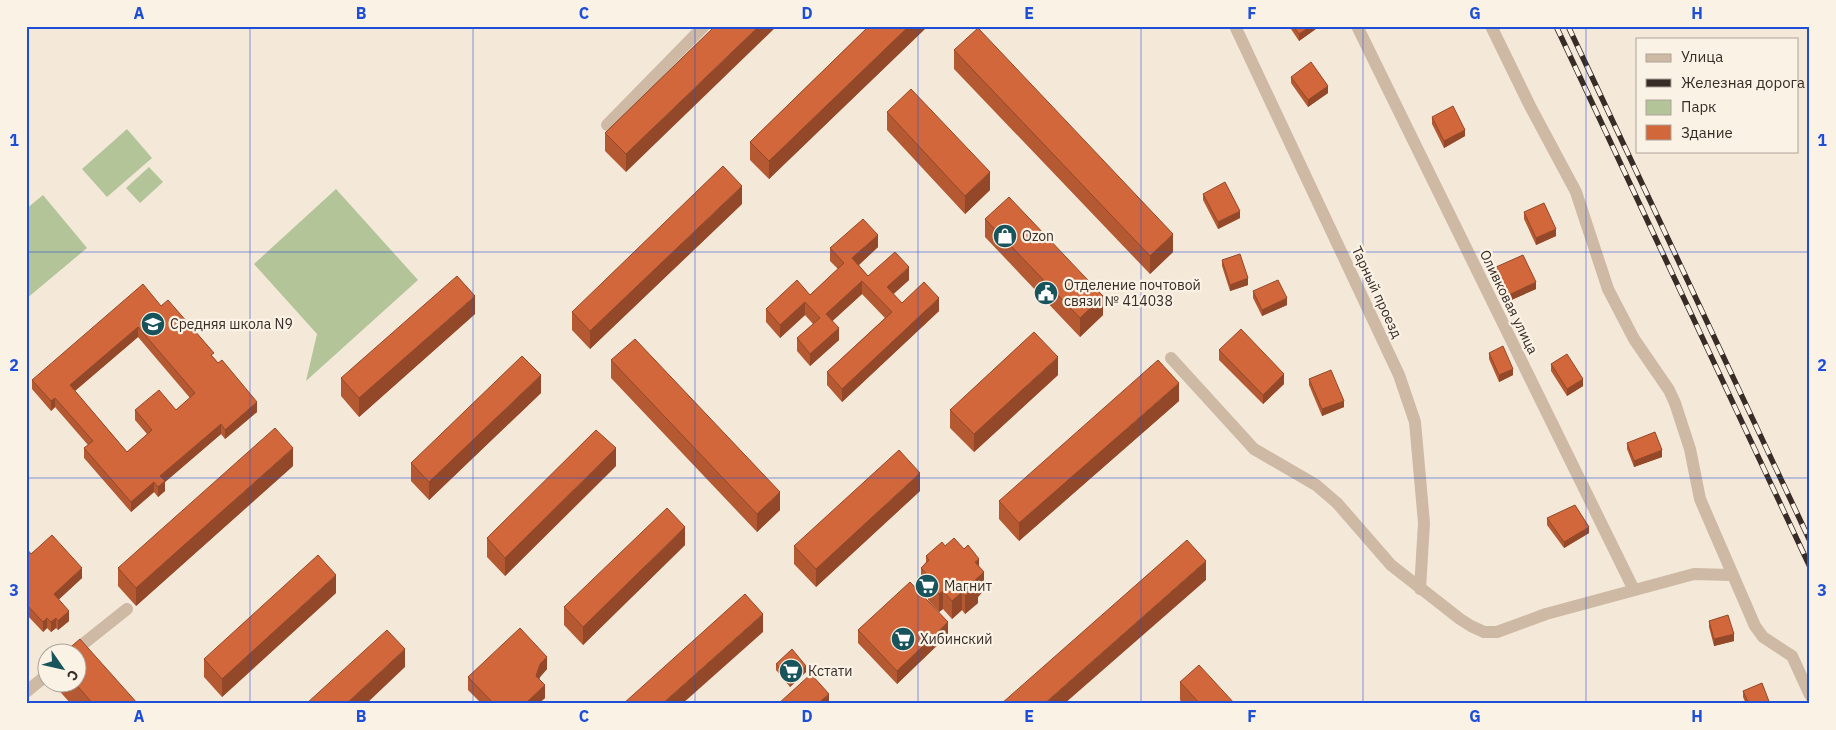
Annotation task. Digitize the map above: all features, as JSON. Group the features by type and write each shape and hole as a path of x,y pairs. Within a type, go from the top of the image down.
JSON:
{"street":[{"path":"607,125 704,26"},
{"name":"Тарный проезд","path":"1235,26 1399,375 1415,422 1424,523 1420,589"},
{"name":"Оливковая улица","path":"1357,26 1634,590"},
{"path":"1491,26 1530,106 1576,192 1608,289 1634,339 1669,390 1675,403 1690,449 1700,500 1755,626 1763,637 1792,656 1810,695"},
{"path":"1170,358 1254,448 1316,485 1337,503 1391,565 1420,589 1471,626 1484,632 1510,628 1546,614 1694,574 1732,575"},
{"path":"86,642 127,609"},
{"path":"26,692 38,682"}],"green space":[{"path":"127,129 152,158 107,197 82,169"},
{"path":"149,167 163,182 140,203 126,188"},
{"path":"336,189 418,280 306,381 317,334 254,264"},
{"path":"43,195 87,248 26,299 26,209"}],"building":[{"path":"715,26 759,26 626,154 605,133"},
{"path":"869,26 909,26 769,161 750,142"},
{"path":"1293,26 1311,26 1299,34"},
{"path":"978,28 1173,234 1150,256 954,50"},
{"path":"1311,62 1328,86 1308,100 1291,77"},
{"path":"911,89 990,172 965,196 887,112"},
{"path":"1453,106 1465,130 1444,141 1432,117"},
{"path":"723,166 742,186 590,331 572,312"},
{"path":"1225,182 1240,211 1218,222 1203,194"},
{"path":"1009,197 1103,296 1080,318 985,219"},
{"path":"1544,203 1556,229 1536,238 1524,212"},
{"path":"863,219 878,235 852,258 868,276 895,252 909,267 887,287 902,303 924,282 939,298 842,389 827,372 892,312 862,281 826,314 839,328 810,354 797,338 820,318 805,302 780,325 766,309 797,280 810,295 844,263 830,248"},
{"path":"1240,254 1248,278 1230,285 1222,260"},
{"path":"1523,255 1536,282 1509,295 1496,267"},
{"path":"457,276 475,296 359,398 341,378"},
{"path":"1278,280 1287,298 1262,310 1253,291"},
{"name":"Средняя школа N9","path":"143,284 161,306 168,300 214,353 211,355 218,363 222,360 257,402 225,430 221,424 160,476 165,481 158,487 154,482 131,502 84,448 93,441 55,398 51,401 32,380","holes":["138,327 195,393 176,410 159,390 135,410 152,430 127,452 70,385"]},
{"path":"1241,329 1284,374 1263,395 1219,350"},
{"path":"1034,332 1058,357 974,434 950,410"},
{"path":"635,339 780,492 757,514 611,360"},
{"path":"1503,346 1513,369 1499,375 1489,353"},
{"path":"1567,354 1583,379 1567,389 1551,364"},
{"path":"522,356 541,375 429,482 411,463"},
{"path":"1158,360 1179,383 1019,523 999,501"},
{"path":"1331,370 1344,401 1322,409 1309,379"},
{"path":"275,428 293,448 136,588 118,568"},
{"path":"596,430 616,448 505,558 487,538"},
{"path":"1655,432 1662,450 1634,461 1627,443"},
{"path":"899,450 920,473 816,569 794,546"},
{"path":"1575,505 1589,527 1564,542 1547,518"},
{"path":"667,508 685,527 583,627 564,607"},
{"path":"52,535 82,568 54,594 69,611 58,621 56,618 51,622 47,618 43,622 26,604 26,548 31,554"},
{"path":"954,538 964,549 968,545 979,559 975,562 984,572 974,581 978,585 965,596 962,592 952,601 943,591 939,594 928,582 931,579 921,568 929,560 926,556 942,542 945,546"},
{"path":"1187,540 1206,561 1044,704 1001,704"},
{"path":"318,555 336,575 222,679 204,659"},
{"name":"Хибинский","path":"910,582 948,622 897,671 858,630"},
{"path":"745,594 763,614 662,704 623,704"},
{"path":"1728,615 1734,634 1714,639 1709,621"},
{"path":"520,628 547,657 540,664 536,676 545,685 525,704 494,704 468,677"},
{"path":"387,630 405,649 346,704 306,704"},
{"path":"88,648 138,704 93,704 83,692 88,692"},
{"name":"Кстати","path":"792,649 806,666 790,680 776,664"},
{"path":"1199,665 1235,704 1200,704 1180,682"},
{"path":"811,674 829,694 817,704 778,704"},
{"path":"1762,683 1770,704 1749,704 1743,691"}],"railway":[{"path":"1556,26 1810,567"},
{"path":"1568,26 1810,541"}],"place":[{"name":"Ozon","path":"1005,236"},
{"name":"Отделение почтовой связи № 414038","path":"1046,293"},
{"name":"Средняя школа N9","path":"153,324"},
{"name":"Магнит","path":"927,586"},
{"name":"Хибинский","path":"903,639"},
{"name":"Кстати","path":"791,671"}]}
